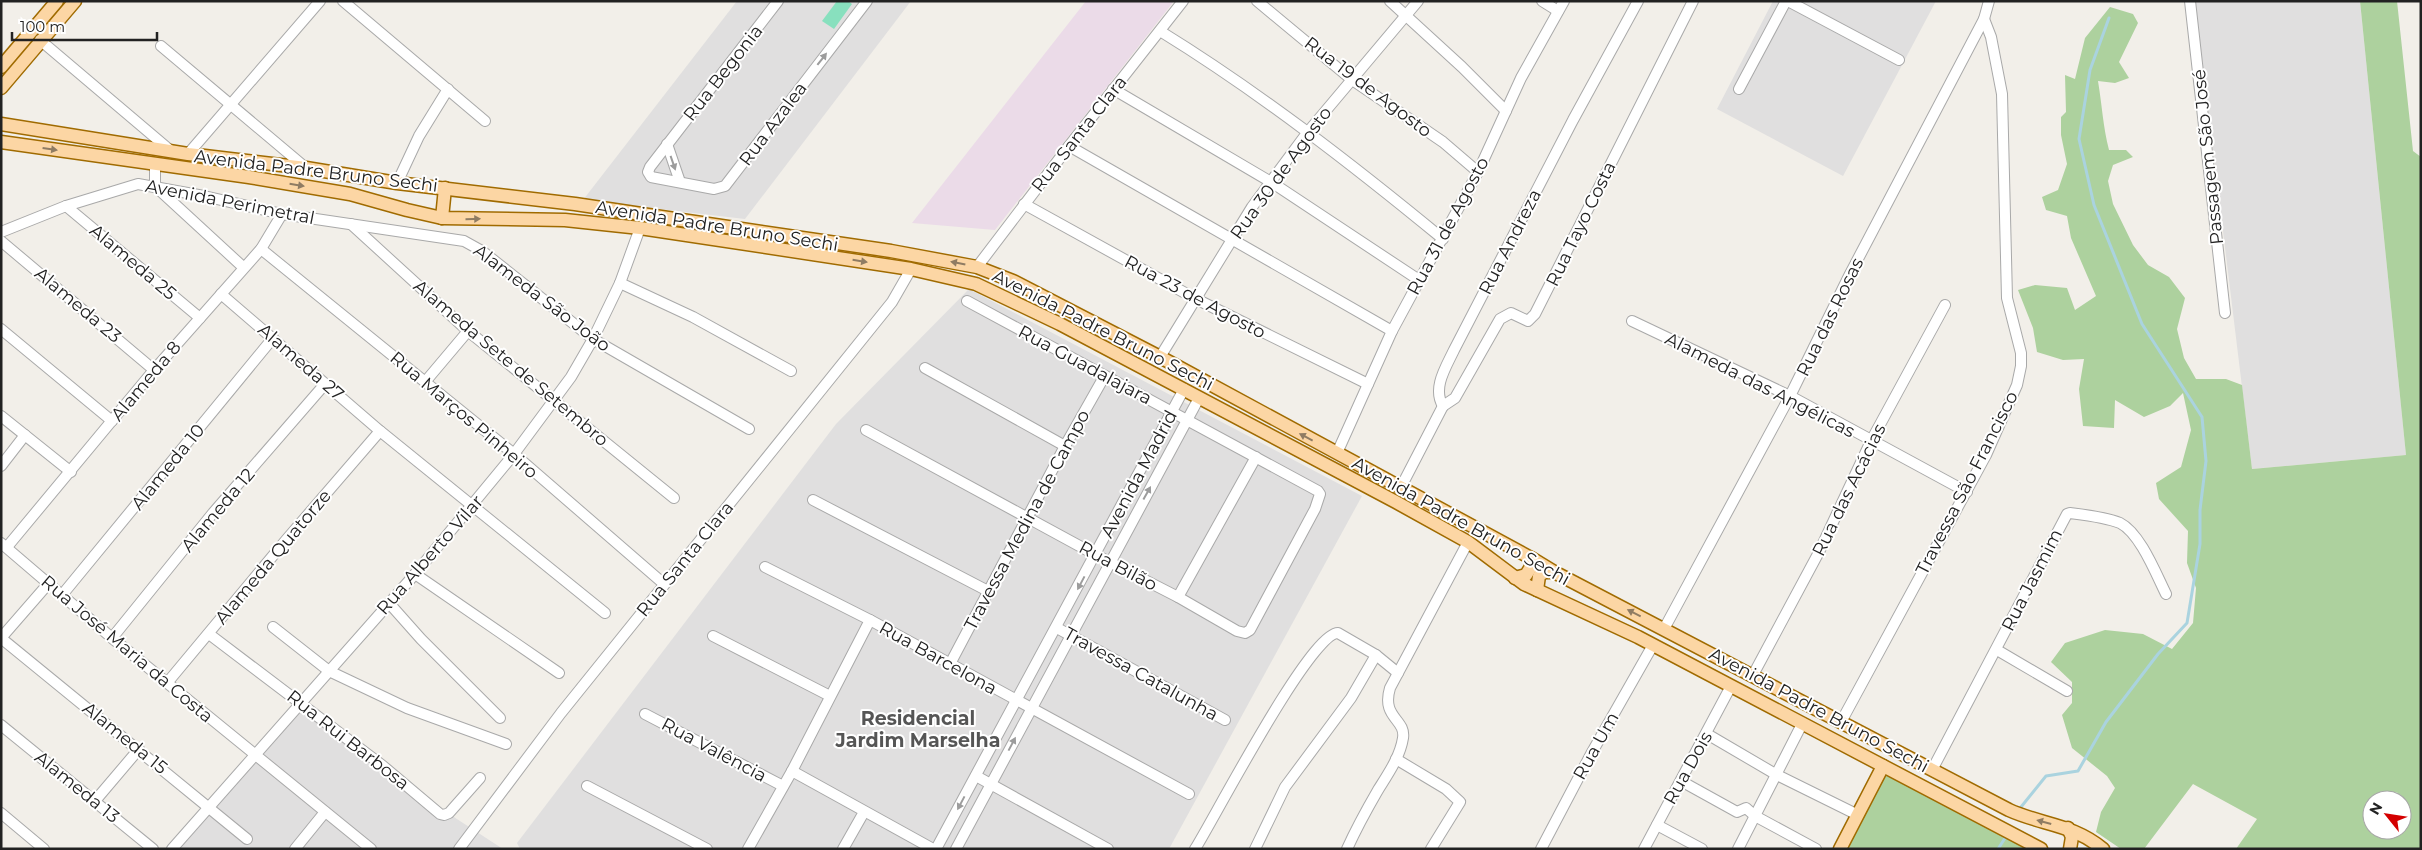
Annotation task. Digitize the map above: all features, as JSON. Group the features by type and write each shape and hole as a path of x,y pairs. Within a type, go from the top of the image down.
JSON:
{"main road":[{"path":"1,67 57,1"},
{"path":"1,88 74,1"},
{"name":"Avenida Padre Bruno Sechi","path":"1,124 171,152 306,168 397,183 581,205 891,251 977,267 1012,281 1160,357 1554,572 1932,770 2023,816 2068,828 2091,839 2101,848"},
{"name":"Avenida Padre Bruno Sechi","path":"1,142 350,194 442,218 538,218 640,228 911,269 976,284 1060,324 1468,542 1515,578 1537,590 1653,645 2041,849"},
{"path":"442,218 445,188"},
{"path":"1515,578 1526,575 1531,567 1531,558"},
{"path":"1537,590 1539,576 1547,572 1554,572"},
{"path":"1840,849 1883,766"},
{"path":"2068,828 2072,837 2070,849"},
{"path":"2084,849 2090,846 2101,848"}],"street":[{"path":"188,154 320,1"},
{"path":"343,1 485,121"},
{"name":"Rua Begonia","path":"651,177 648,172 650,167 778,1"},
{"name":"Rua Azalea","path":"651,177 714,188 725,186 867,1"},
{"name":"Rua Santa Clara","path":"977,267 1183,1"},
{"name":"Rua 19 de Agosto","path":"1257,1 1351,79 1443,142 1478,172"},
{"path":"1390,1 1462,66 1506,111"},
{"name":"Rua 30 de Agosto","path":"1160,357 1231,240 1271,182 1307,133 1418,1"},
{"path":"1542,1 1558,11"},
{"name":"Rua 31 de Agosto","path":"1337,453 1392,331 1478,172 1534,54 1564,1"},
{"name":"Rua Andreza","path":"1443,406 1439,396 1440,380 1454,350 1573,120 1638,1"},
{"name":"Rua Tayo Costa","path":"1443,406 1455,398 1500,319 1511,313 1528,321 1535,314 1693,1"},
{"path":"1739,89 1787,1 1899,60"},
{"name":"Rua das Rosas","path":"1664,629 1790,396 1850,274 1984,19 1988,1"},
{"name":"Passagem São José","path":"2190,1 2225,313"},
{"name":"Travessa São Francisco","path":"1841,722 1967,492 2002,421 2017,385 2021,366 2022,353 2007,298 2002,94 1995,52 1984,19"},
{"path":"1160,31 1223,72 1307,133 1390,195 1443,239"},
{"path":"40,40 171,152"},
{"path":"161,46 306,168"},
{"path":"1113,89 1271,182 1419,280"},
{"path":"397,183 419,136 448,90"},
{"path":"667,144 680,182"},
{"path":"1069,146 1392,331"},
{"path":"155,165 155,186 244,267"},
{"name":"Avenida Perimetral","path":"1,232 66,206 138,184 155,186 282,214 436,236"},
{"name":"Rua 23 de Agosto","path":"1024,204 1196,299 1368,384"},
{"name":"Alameda 25","path":"66,206 200,318"},
{"name":"Alameda 8","path":"4,545 71,472 154,370 261,249 282,214"},
{"name":"Alameda Sete de Setembro","path":"351,224 468,330 674,498"},
{"name":"Rua Alberto Vilar","path":"172,849 210,808 254,755 473,506 554,401 593,339 620,283 640,228"},
{"name":"Alameda São João","path":"436,236 470,243 593,339 749,429"},
{"name":"Alameda 23","path":"1,241 154,370"},
{"name":"Rua Marços Pinheiro","path":"261,249 514,454 664,584"},
{"name":"Rua Santa Clara","path":"459,849 512,776 664,584 892,302 911,269"},
{"path":"620,283 693,317 791,371"},
{"name":"Alameda 27","path":"221,294 380,431 605,613"},
{"name":"Rua Guadalajara","path":"967,301 1104,377 1314,487 1320,494 1315,509"},
{"name":"Rua das Acácias","path":"1753,675 1819,552 1871,441 1946,305"},
{"name":"Alameda das Angélicas","path":"1632,321 1790,396 1967,492"},
{"path":"1,329 112,421"},
{"path":"425,382 468,330"},
{"name":"Alameda 10","path":"62,595 273,338"},
{"path":"925,368 1065,446"},
{"name":"Travessa Medina de Campo","path":"950,664 1065,446 1104,377"},
{"name":"Alameda 12","path":"112,638 213,513 326,384"},
{"name":"Avenida Madrid","path":"935,849 1184,390"},
{"name":"Avenida Madrid","path":"956,849 1199,398"},
{"path":"1401,487 1443,406"},
{"path":"1,416 71,472"},
{"name":"Rua Bilão","path":"866,430 1109,562 1178,597 1237,632 1245,633 1250,630 1315,509"},
{"name":"Alameda Quatorze","path":"167,683 380,431"},
{"path":"1,466 26,435"},
{"path":"1178,597 1256,457"},
{"path":"813,500 988,591"},
{"name":"Rua Jasmim","path":"1932,770 1997,650 2062,520 2070,513 2113,521 2126,527 2139,542 2166,594"},
{"path":"1346,849 1396,759 1404,735 1388,708 1387,700 1398,673 1468,542"},
{"name":"Rua José Maria da Costa","path":"4,545 112,638 371,849"},
{"name":"Rua Barcelona","path":"765,567 870,620 1016,702 1189,794"},
{"path":"415,574 559,673"},
{"path":"1,638 48,584"},
{"path":"389,603 421,639 500,718"},
{"path":"748,849 792,771 870,620"},
{"path":"273,627 328,671 407,708 506,744"},
{"name":"Travessa Catalunha","path":"1056,628 1225,720"},
{"path":"1195,849 1280,701 1328,638 1338,633 1376,655 1398,673"},
{"name":"Rua Rui Barbosa","path":"209,634 383,766 444,815 449,813 480,778"},
{"path":"714,636 830,696"},
{"name":"Alameda 15","path":"1,638 247,839"},
{"name":"Rua Um","path":"1541,849 1591,754 1653,645"},
{"path":"1997,650 2067,691"},
{"path":"1255,849 1285,787 1351,698 1376,655"},
{"name":"Rua Dois","path":"1644,849 1731,686"},
{"name":"Rua Valência","path":"645,714 783,786"},
{"path":"1738,849 1802,724"},
{"name":"Alameda 13","path":"1,725 153,849"},
{"path":"1707,734 1777,774 1858,816"},
{"path":"94,802 139,749"},
{"path":"1396,759 1446,789 1460,802 1431,849"},
{"name":"Rua Valência","path":"792,771 864,812 935,849"},
{"path":"976,776 1108,849"},
{"path":"1681,781 1737,812 1746,808 1755,816 1816,849"},
{"path":"587,786 707,849"},
{"path":"295,849 326,812"},
{"path":"844,849 864,812"},
{"path":"1,813 44,849"},
{"path":"1657,825 1702,849"}],"shaded area":[{"path":"737,1 911,1 745,219 583,200"},
{"path":"1086,1 1174,1 995,230 912,223"},
{"path":"1773,1 1936,1 1843,176 1717,109"},
{"path":"2195,1 2360,1 2406,455 2252,469"},
{"path":"969,289 1362,496 1169,849 520,849 517,843 836,424"},
{"path":"307,705 440,808 503,849 172,849"}],"green space":[{"path":"837,1 848,1 852,4 834,29 822,21"},
{"path":"2360,1 2397,1 2413,151 2421,157 2421,849 2236,849 2257,819 2193,784 2144,849 2121,849 2096,832 2101,812 2115,788 2107,776 2072,748 2062,715 2072,703 2072,682 2051,662 2065,643 2105,630 2143,634 2172,649 2193,623 2196,588 2187,563 2188,531 2159,499 2156,483 2181,467 2191,430 2183,393 2170,406 2144,417 2115,400 2114,428 2083,426 2079,389 2084,359 2063,360 2037,352 2033,328 2018,290 2035,285 2067,288 2075,310 2096,296 2071,238 2067,216 2046,210 2042,197 2058,190 2067,164 2061,135 2061,117 2066,112 2065,75 2075,79 2085,38 2110,7 2133,14 2138,23 2119,62 2129,78 2115,83 2098,81 2109,150 2126,150 2133,157 2113,165 2108,181 2113,204 2133,245 2148,265 2169,277 2185,298 2177,329 2184,358 2196,379 2226,379 2242,385 2252,469 2406,455"},
{"path":"1887,770 2033,849 1847,849"}],"waterway":[{"path":"2021,807 2046,776 2078,771 2106,722 2158,654 2187,623 2200,544 2200,510 2206,461 2202,417 2142,324 2094,205 2079,139 2090,70 2109,18"},
{"path":"1998,849 2007,835"}],"district":[{"name":"Residencial Jardim Marselha","path":"918,729"}]}
